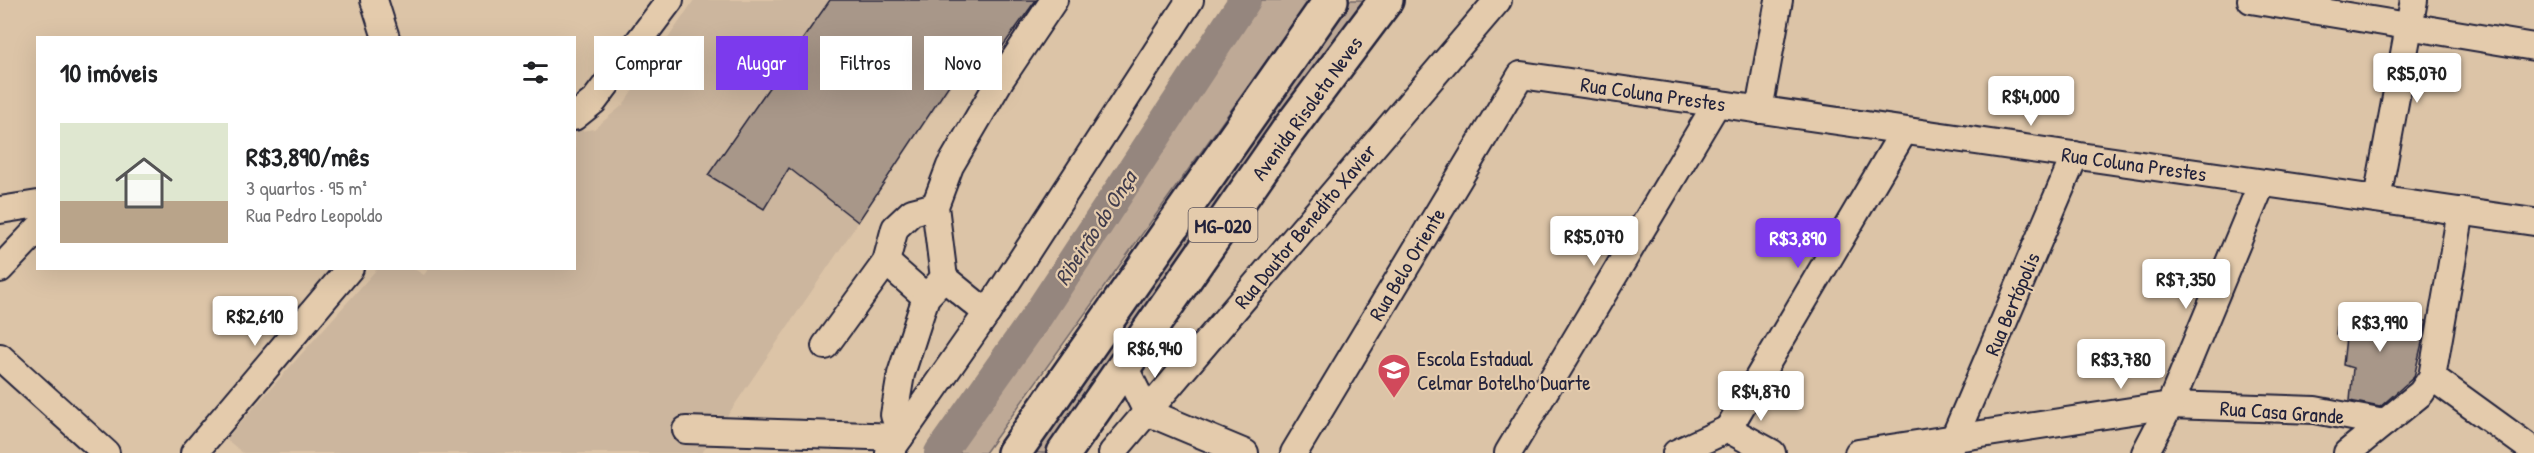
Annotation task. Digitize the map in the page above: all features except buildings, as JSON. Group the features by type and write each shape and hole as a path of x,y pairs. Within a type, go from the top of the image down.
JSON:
{"highway":[{"name":"Avenida Risoleta Neves","path":"1014,453 1331,0"},
{"name":"Avenida Risoleta Neves","path":"1064,453 1287,132 1386,0"}],"street":[{"path":"374,0 385,36"},
{"path":"576,116 594,102 670,0"},
{"path":"987,313 944,278 935,206 950,166 1001,79 1054,0"},
{"path":"898,440 987,313 1190,0"},
{"name":"Rua Doutor Benedito Xavier","path":"1112,453 1498,0"},
{"path":"1759,110 1779,0"},
{"path":"2251,0 2534,47"},
{"path":"2377,199 2414,0"},
{"name":"Rua Coluna Prestes","path":"1521,75 2534,222"},
{"name":"Rua Belo Oriente","path":"1294,453 1521,75"},
{"path":"1508,453 1717,103"},
{"path":"1676,453 1728,429 1905,131"},
{"name":"Rua Bertópolis","path":"1951,446 2075,155"},
{"path":"2145,453 2170,405 2262,183"},
{"path":"0,210 36,204"},
{"path":"825,346 886,262 895,228 912,212 935,206"},
{"path":"2347,453 2421,393 2432,377 2461,211"},
{"path":"0,269 36,231"},
{"path":"886,262 926,297"},
{"path":"206,449 348,270"},
{"path":"898,440 894,415 901,374 926,297 944,278"},
{"path":"0,357 106,453"},
{"path":"1124,366 1147,412 1245,453"},
{"path":"2432,377 2534,451"},
{"name":"Rua Casa Grande","path":"1858,453 1951,446 2035,424 2170,405 2315,410 2384,423"},
{"path":"1728,429 1772,453"},
{"path":"686,430 898,440"}],"shaded area":[{"path":"694,0 1009,0 985,36 924,36 924,90 948,90 702,453 243,453 226,439 376,270 416,270 424,275 428,270 576,270 576,132 594,129 623,105 633,90 704,90 704,36 670,36"},
{"path":"1252,0 1310,0 985,453 946,453 1106,224"},
{"path":"1347,0 1368,0 1050,453 1034,453"}],"waterway":[{"name":"Ribeirão do Onça","path":"940,453 1037,316 1245,0"}],"place":[{"name":"Escola Estadual Celmar Botelho Duarte","path":"1394,399"}]}
